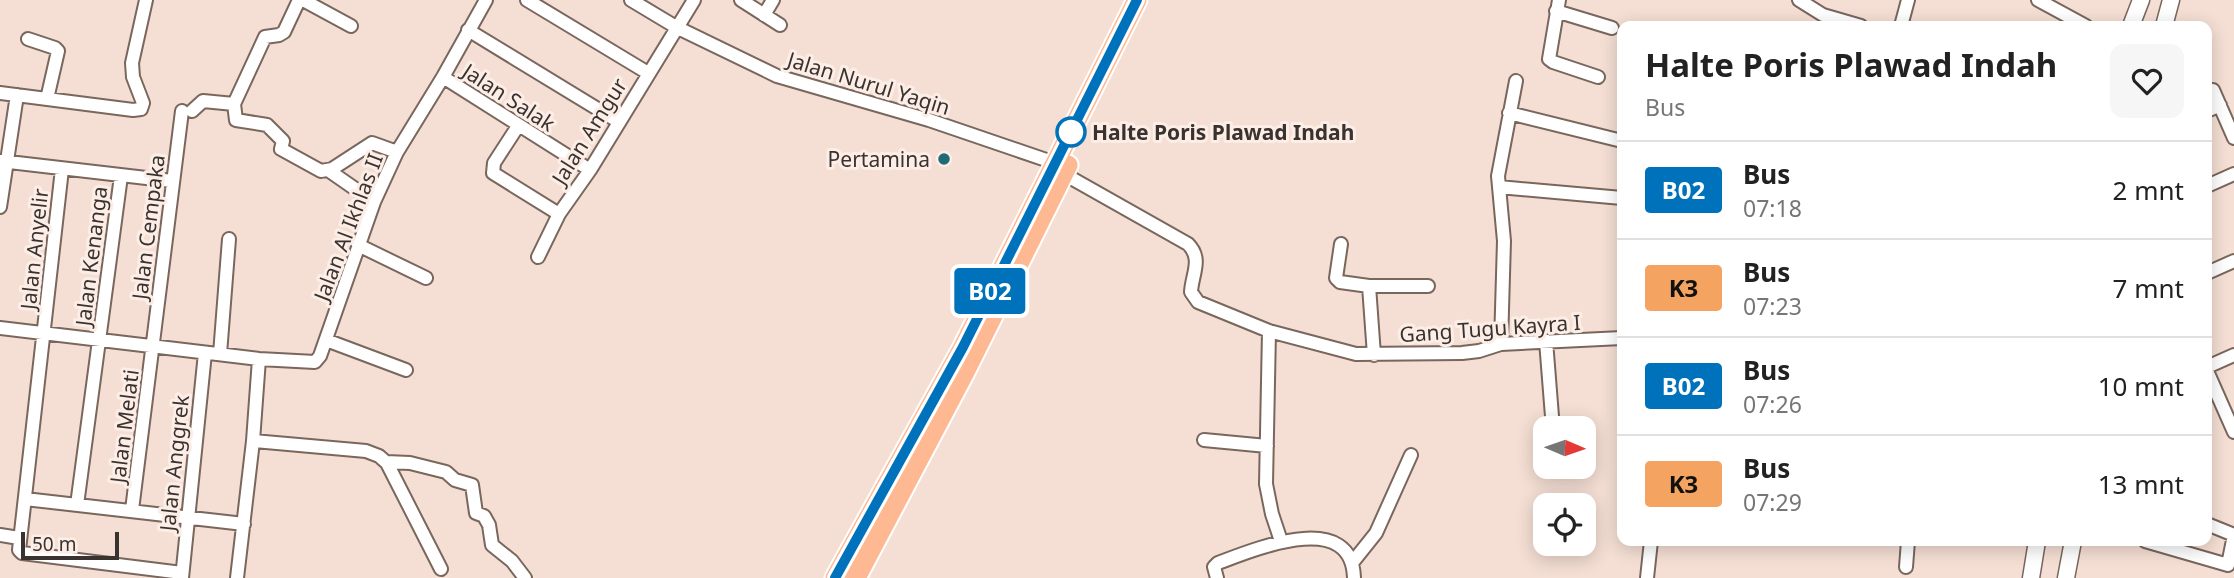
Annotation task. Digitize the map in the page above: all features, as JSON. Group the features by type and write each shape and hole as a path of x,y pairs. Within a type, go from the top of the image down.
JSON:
{"main road":[{"path":"1105,80 1137,0"},
{"path":"856,578 965,372 1059,169 1150,0"},
{"path":"835,578 1030,227"}],"street":[{"path":"0,93 141,109 143,103 133,77 132,63 146,0"},
{"path":"352,26 301,0 284,32 265,37 234,104 236,120 267,125 283,141 281,149 321,171 328,170 372,143 397,152"},
{"name":"Jalan Al Ikhlas II","path":"259,359 315,362 320,356 374,202 397,152 486,0"},
{"path":"527,0 648,73"},
{"name":"Jalan Nurul Yaqin","path":"631,0 676,27 777,76 929,120 1059,169"},
{"name":"Jalan Amgur","path":"538,257 559,214 590,170 694,0"},
{"path":"741,0 780,25"},
{"path":"764,15 773,0"},
{"path":"1798,0 1823,15 1844,21"},
{"path":"1902,21 1908,0"},
{"path":"2038,0 2077,21"},
{"path":"2133,21 2141,0"},
{"path":"2165,21 2171,0"},
{"path":"1598,77 1549,59 1558,6 1612,28"},
{"path":"468,30 619,122"},
{"path":"28,39 58,51 47,99"},
{"name":"Jalan Salak","path":"443,77 590,170"},
{"path":"1501,344 1504,242 1499,167 1516,81"},
{"path":"2213,90 2234,138"},
{"path":"0,208 3,161 17,95"},
{"name":"Jalan Cempaka","path":"153,347 172,181 187,111 203,101 234,104"},
{"path":"2212,109 2220,105"},
{"path":"1509,113 1617,140"},
{"path":"518,126 494,163 493,173 559,214"},
{"path":"3,161 172,181"},
{"name":"Jalan Anyelir","path":"19,544 62,169"},
{"name":"Gang Tugu Kayra I","path":"1059,169 1188,244 1197,259 1191,292 1198,302 1269,331 1338,351 1374,355 1462,353 1501,344 1617,338"},
{"path":"328,170 374,202"},
{"path":"2212,185 2234,174"},
{"name":"Jalan Kenanga","path":"77,505 121,176"},
{"path":"1499,187 1617,198"},
{"path":"220,354 229,239"},
{"path":"1341,244 1336,271 1338,281 1369,286 1428,286"},
{"path":"358,245 426,278"},
{"path":"2212,271 2234,261"},
{"path":"1369,286 1374,355"},
{"path":"0,328 259,359 253,441 237,578"},
{"path":"1269,331 1267,492 1281,541"},
{"path":"326,340 405,370"},
{"path":"1546,341 1552,416"},
{"name":"Jalan Melati","path":"132,510 153,347"},
{"name":"Jalan Anggrek","path":"182,575 205,353"},
{"path":"2212,366 2234,355"},
{"path":"2212,381 2234,432"},
{"path":"1204,440 1267,446"},
{"path":"253,441 366,451 379,456 386,462 441,569"},
{"path":"1352,563 1376,533 1411,455"},
{"path":"386,462 410,463 446,472 456,480 472,485 477,513 484,516 489,525 492,545 499,548 525,578"},
{"path":"25,499 244,524"},
{"path":"2162,546 2228,565 2234,535 2212,526"},
{"path":"0,535 19,544 22,553 182,575"},
{"path":"1217,578 1214,566 1217,563 1281,541 1307,538 1331,542 1349,556 1354,578"},
{"path":"1647,578 1650,546"},
{"path":"1906,567 1908,546"},
{"path":"2031,578 2035,546"},
{"path":"2066,578 2072,546"}],"bus line":[{"name":"B02","path":"835,578 963,347 1137,0"}],"place":[{"name":"Halte Poris Plawad Indah","path":"1071,132"},
{"name":"Pertamina","path":"944,159"}]}
